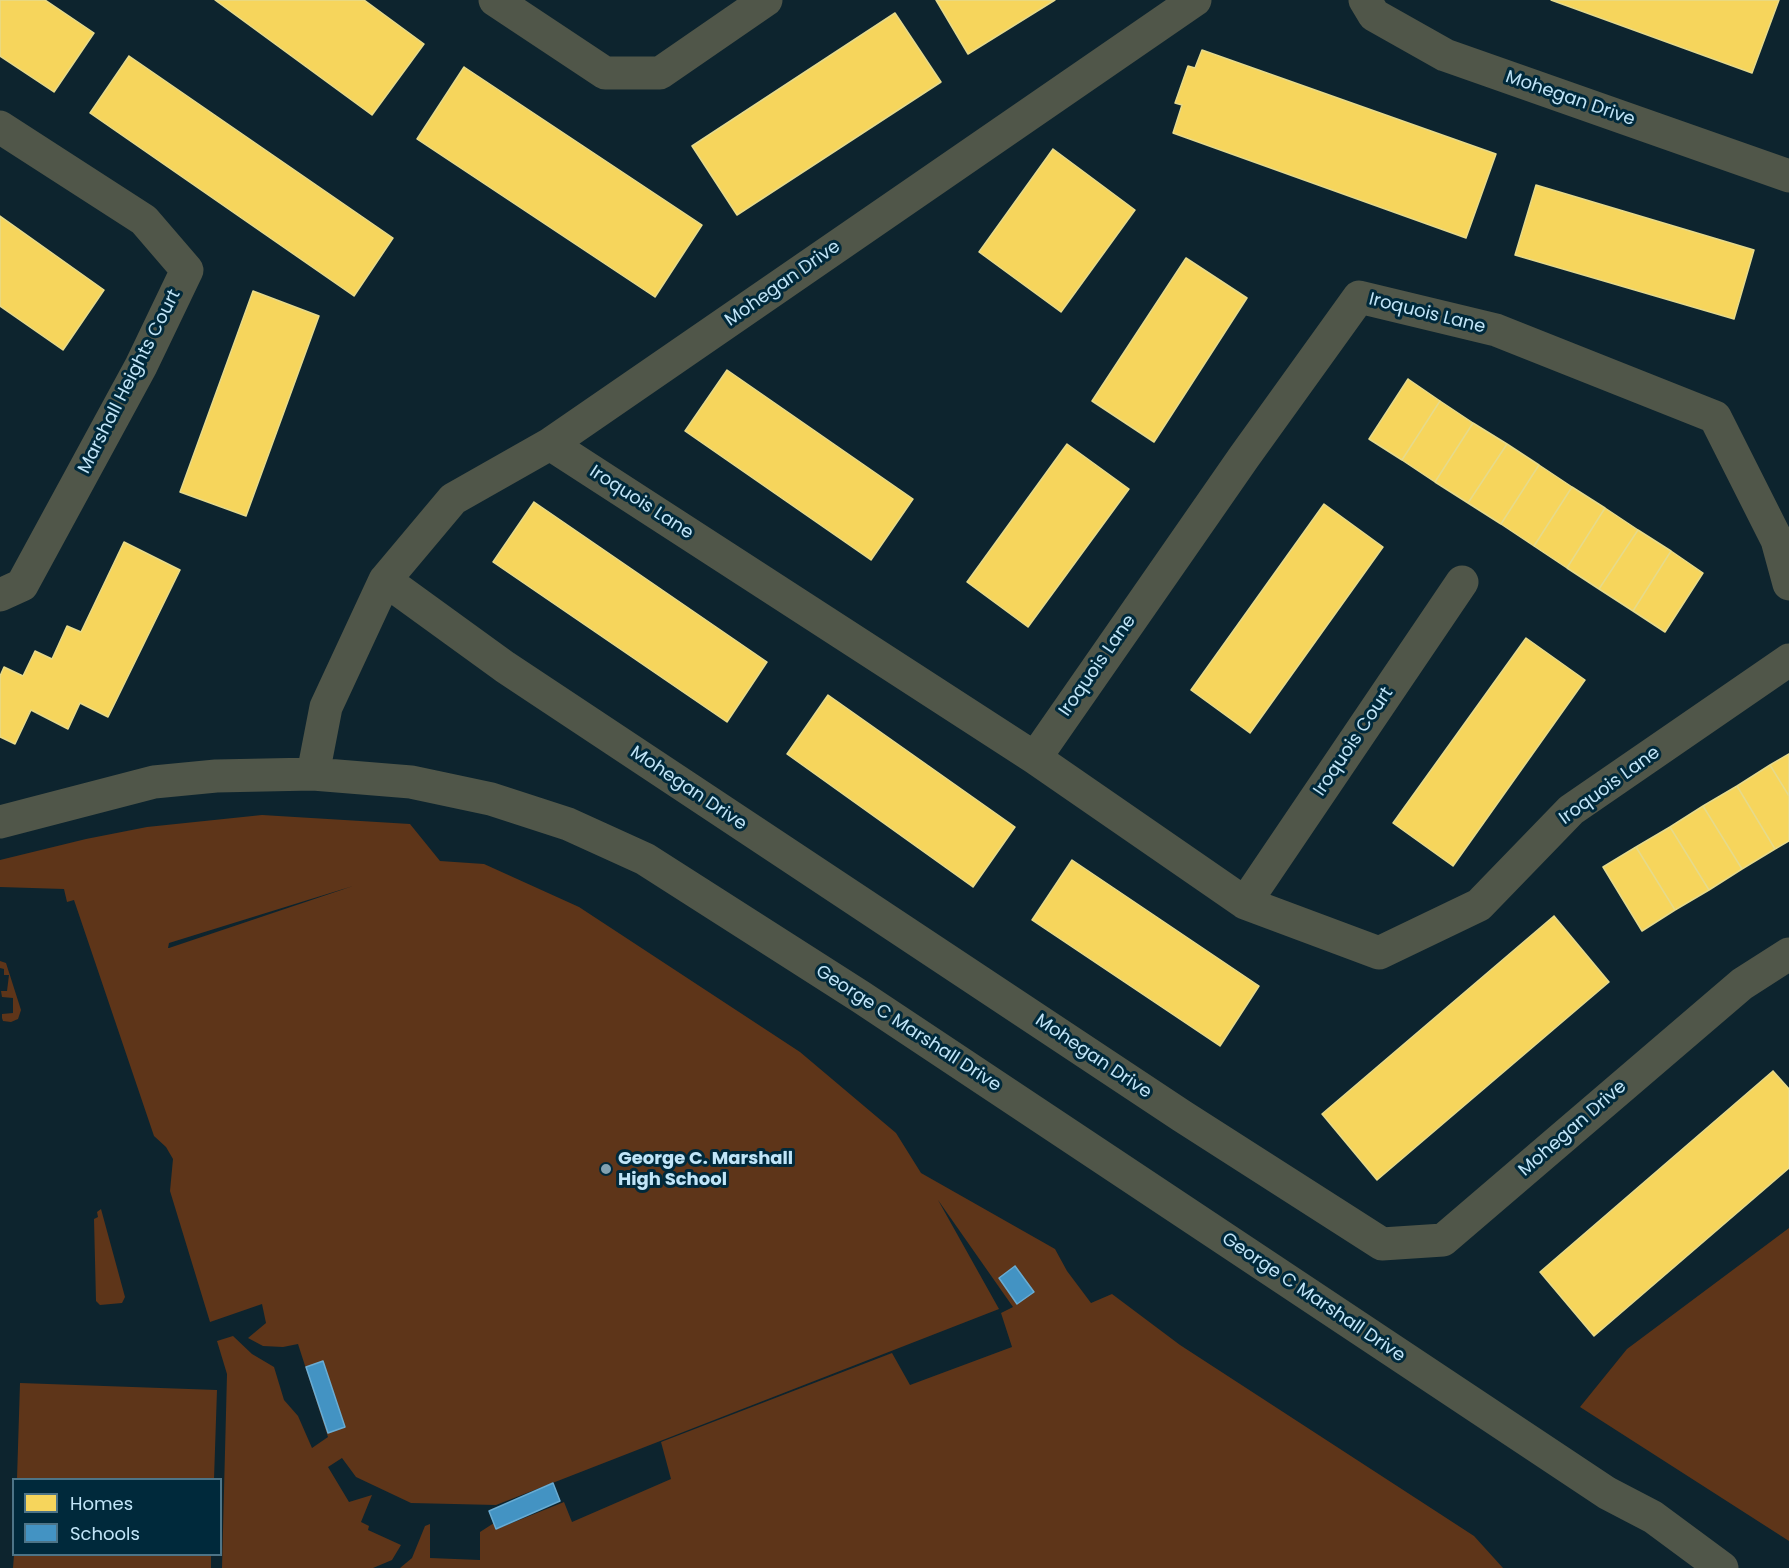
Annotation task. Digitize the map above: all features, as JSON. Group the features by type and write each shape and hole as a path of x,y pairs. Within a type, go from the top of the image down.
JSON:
{"street":[{"path":"495,0 605,73 660,73 766,0"},
{"name":"Mohegan Drive","path":"313,774 326,707 385,580 453,499 550,444 1195,0"},
{"name":"Mohegan Drive","path":"1365,0 1374,15 1445,55 1789,176"},
{"name":"Marshall Heights Court","path":"0,128 144,220 187,270 141,366 22,585 0,595"},
{"name":"Iroquois Lane","path":"1035,758 1244,457 1359,297 1496,330 1715,417 1777,540 1789,584"},
{"name":"Iroquois Lane","path":"550,444 1035,758 1245,903 1379,953 1479,905 1571,810 1789,660"},
{"name":"Mohegan Drive","path":"385,580 505,667 1182,1116 1382,1244 1443,1240 1742,984 1789,954"},
{"name":"Iroquois Court","path":"1245,903 1462,582"},
{"name":"George C Marshall Drive","path":"0,822 154,782 216,776 313,774 411,782 491,799 568,824 645,859 871,1004 1607,1493 1653,1517 1722,1568"}],"shaded area":[{"name":"George C. Marshall High School","path":"262,815 410,824 440,861 484,864 579,907 800,1052 896,1133 921,1173 1055,1249 1067,1271 1091,1303 1112,1294 1180,1345 1474,1536 1503,1568 400,1568 412,1558 425,1526 430,1524 430,1558 480,1560 480,1532 494,1523 497,1529 564,1502 572,1522 671,1479 661,1442 892,1353 910,1385 1012,1347 1001,1313 1013,1307 938,1200 999,1309 496,1505 411,1503 356,1477 342,1458 328,1467 349,1502 372,1495 361,1522 369,1526 368,1530 401,1545 392,1560 373,1568 222,1568 227,1374 217,1341 233,1336 252,1354 274,1367 284,1400 298,1416 312,1448 328,1437 298,1344 283,1347 263,1346 248,1338 266,1323 262,1304 210,1322 170,1191 173,1159 166,1147 154,1136 74,900 67,902 64,889 0,887 0,860 147,827","holes":["353,886 168,948 169,943"]},
{"path":"0,961 6,963 21,1010 18,1019 11,1022 3,1021 2,1018 2,1014 13,1013 13,998 2,997 1,991 7,991 9,975 4,975 4,969 0,968"},
{"path":"101,1209 125,1297 122,1303 100,1305 96,1301 94,1219 98,1217 97,1212"},
{"path":"1789,1228 1789,1541 1580,1407 1627,1349"},
{"path":"20,1383 217,1390 214,1478 17,1478"},
{"path":"14,1556 211,1556 211,1568 13,1568"}],"building: Homes":[{"path":"0,0 45,0 94,33 54,92 0,56"},
{"path":"215,0 364,0 424,44 372,115"},
{"path":"936,0 1055,0 968,54"},
{"path":"1551,0 1779,0 1752,73"},
{"path":"895,13 941,82 737,215 692,146"},
{"path":"1202,50 1496,154 1466,238 1173,133 1182,105 1175,103 1188,66 1195,68"},
{"path":"129,56 393,238 354,296 90,113"},
{"path":"464,67 702,225 655,297 417,139"},
{"path":"1053,149 1135,210 1061,312 979,252"},
{"path":"1536,185 1754,250 1734,319 1515,255"},
{"path":"0,216 104,290 63,350 0,306"},
{"path":"1186,258 1247,298 1154,442 1092,401"},
{"path":"253,291 319,316 246,516 180,492"},
{"path":"727,370 913,499 871,560 685,431"},
{"path":"1408,379 1440,401 1402,460 1369,439"},
{"path":"1440,401 1473,423 1435,482 1402,460"},
{"path":"1473,423 1507,444 1468,503 1435,482"},
{"path":"1067,444 1129,489 1028,627 967,582"},
{"path":"1507,444 1539,465 1501,524 1468,503"},
{"path":"1539,465 1572,487 1534,546 1501,524"},
{"path":"1572,487 1605,508 1567,568 1534,546"},
{"path":"534,502 767,662 727,722 493,562"},
{"path":"1324,504 1383,547 1250,733 1191,690"},
{"path":"1605,508 1638,530 1599,589 1567,568"},
{"path":"1638,530 1671,551 1633,611 1599,589"},
{"path":"124,542 180,570 108,717 80,703 68,729 31,710 15,744 0,737 0,676 4,667 23,676 35,651 52,659 67,626 81,632"},
{"path":"1671,551 1703,573 1665,632 1633,611"},
{"path":"1526,638 1585,680 1453,866 1393,823"},
{"path":"828,695 1015,827 973,887 787,754"},
{"path":"1789,754 1789,796 1770,765"},
{"path":"1770,765 1789,796 1789,841 1775,849 1737,786"},
{"path":"1737,786 1775,849 1742,869 1703,806"},
{"path":"1703,806 1742,869 1709,890 1670,827"},
{"path":"1670,827 1709,890 1675,910 1636,847"},
{"path":"1636,847 1675,910 1642,931 1603,867"},
{"path":"1072,860 1259,986 1220,1046 1032,920"},
{"path":"1554,916 1609,982 1377,1180 1322,1114"},
{"path":"1773,1071 1789,1089 1789,1168 1594,1336 1540,1272"}],"building: Schools":[{"path":"1015,1266 1034,1292 1017,1304 999,1278"},
{"path":"323,1361 345,1427 328,1433 306,1367"},
{"path":"553,1483 560,1501 496,1529 489,1511"}],"place":[{"name":"George C. Marshall High School","path":"606,1169"}]}
